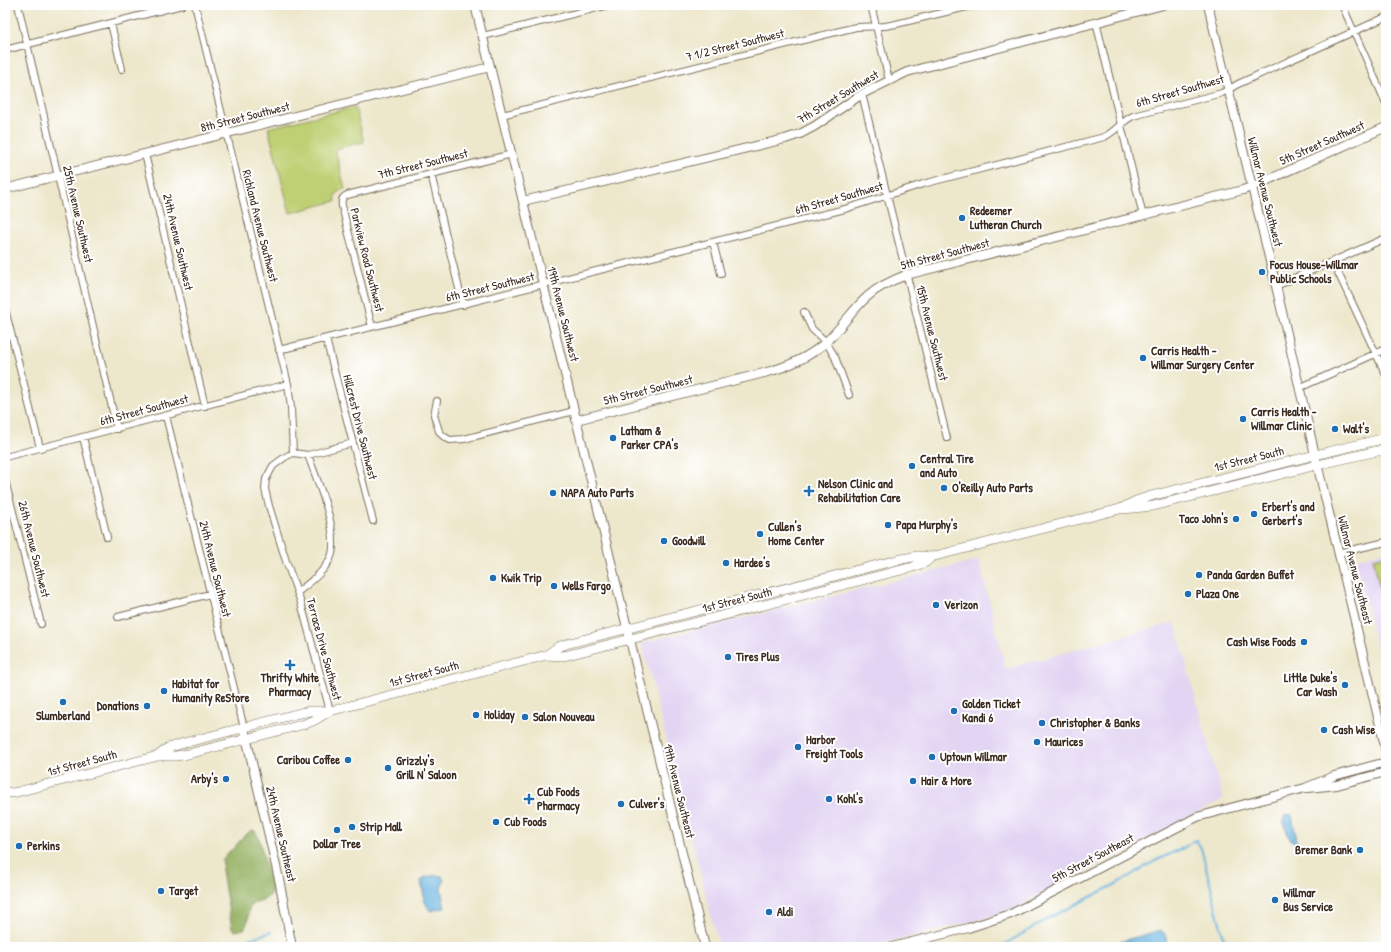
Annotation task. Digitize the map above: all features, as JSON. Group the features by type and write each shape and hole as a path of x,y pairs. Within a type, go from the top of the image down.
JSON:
{"main road":[{"name":"1st Street South","path":"1120,509 1151,496 1386,438"},
{"name":"1st Street South","path":"547,655 558,647 566,644 897,560 918,556 931,557 1120,509 1153,506 1317,465 1386,450"},
{"name":"1st Street South","path":"158,756 168,748 300,713 311,711 330,711 547,655 568,655 630,640 913,567 926,562 931,557"},
{"name":"1st Street South","path":"5,800 9,798 9,793 158,756 181,755 305,724 320,718 330,711"}],"street":[{"name":"25th Avenue Southwest","path":"18,5 117,429"},
{"path":"5,50 182,5"},
{"name":"Richland Avenue Southwest","path":"195,5 288,384 293,428 293,453"},
{"name":"19th Avenue Southwest","path":"475,5 628,628"},
{"path":"482,36 609,5"},
{"path":"870,5 889,80"},
{"name":"7 1/2 Street Southwest","path":"502,115 856,27 896,24 975,5"},
{"name":"7th Street Southwest","path":"523,202 785,139 800,134 815,126 862,94 907,72 1163,5"},
{"name":"Willmar Avenue Southwest","path":"1208,5 1315,455"},
{"path":"1342,5 1386,102"},
{"name":"6th Street Southwest","path":"279,350 845,209 923,184 1104,137 1130,118 1139,114 1228,90 1238,84 1386,17"},
{"path":"1096,22 1143,216"},
{"path":"111,24 122,69"},
{"name":"8th Street Southwest","path":"5,189 490,67"},
{"name":"15th Avenue Southwest","path":"862,94 947,438"},
{"name":"5th Street Southwest","path":"576,420 777,369 805,357 826,342 869,295 886,284 906,275 1143,216 1252,187 1386,127"},
{"name":"24th Avenue Southwest","path":"145,154 206,406"},
{"name":"7th Street Southwest","path":"342,199 348,195 512,154"},
{"path":"432,174 463,305"},
{"name":"Parkview Road Southwest","path":"342,199 342,206 372,327"},
{"path":"1276,286 1386,238"},
{"path":"713,242 721,274"},
{"path":"1333,262 1386,375"},
{"path":"5,309 40,448"},
{"path":"804,312 812,328 826,342 839,364 849,395"},
{"name":"Hillcrest Drive Southwest","path":"326,339 373,521"},
{"path":"1299,388 1386,349"},
{"name":"6th Street Southwest","path":"5,457 288,384"},
{"path":"437,401 434,415 437,425 443,436 452,440 464,439 574,411"},
{"name":"24th Avenue Southwest","path":"166,416 244,728"},
{"path":"83,437 107,537"},
{"path":"293,453 308,455 354,443"},
{"name":"Terrace Drive Southwest","path":"293,453 285,456 273,466 266,479 265,489 286,561 298,592 330,711"},
{"name":"Terrace Drive Southwest","path":"298,592 315,578 325,567 331,558 333,548 331,522 308,455"},
{"name":"Willmar Avenue Southeast","path":"1315,455 1386,750"},
{"name":"26th Avenue Southwest","path":"5,480 41,624"},
{"path":"1338,553 1386,542"},
{"path":"118,617 210,594"},
{"name":"19th Avenue Southeast","path":"628,628 705,947"},
{"name":"24th Avenue Southeast","path":"244,728 279,879 292,947"},
{"name":"5th Street Southeast","path":"892,947 986,923 1011,914 1191,820 1221,810 1305,788 1334,776 1386,762"},
{"name":"5th Street Southeast","path":"1305,788 1337,785 1386,772"}],"shaded area":[{"path":"1386,551 1386,684 1355,559"},
{"path":"979,560 1006,669 1175,622 1223,799 1006,913 868,947 719,947 642,643"}],"green space":[{"path":"355,107 364,142 335,149 345,189 337,193 336,201 290,213 268,128"},
{"path":"1386,555 1386,587 1380,588 1373,558"},
{"path":"252,830 255,831 259,838 272,890 267,898 252,904 244,929 235,931 232,928 225,890 222,870 223,859 244,836"}],"water":[{"path":"1285,815 1292,815 1297,841 1294,843 1289,838 1283,820"},
{"path":"437,875 442,876 444,881 441,888 445,908 430,911 425,902 421,881 425,877"},
{"path":"1160,930 1166,937 1165,947 1102,947"}],"waterway":[{"path":"1000,947 1049,918 1118,883 1155,861 1185,847 1196,840 1201,848 1226,947"},
{"path":"223,947 271,932"}],"place":[{"name":"Redeemer Lutheran Church","path":"962,218"},
{"name":"Focus House-Willmar Public Schools","path":"1262,272"},
{"name":"Carris Health - Willmar Surgery Center","path":"1143,358"},
{"name":"Carris Health - Willmar Clinic","path":"1243,419"},
{"name":"Walt's","path":"1335,429"},
{"name":"Latham & Parker CPA's","path":"613,438"},
{"name":"Central Tire and Auto","path":"912,466"},
{"name":"O'Reilly Auto Parts","path":"944,488"},
{"name":"Nelson Clinic and Rehabilitation Care","path":"809,491"},
{"name":"NAPA Auto Parts","path":"553,493"},
{"name":"Erbert's and Gerbert's","path":"1254,514"},
{"name":"Taco John's","path":"1236,519"},
{"name":"Papa Murphy's","path":"888,525"},
{"name":"Cullen's Home Center","path":"760,534"},
{"name":"Goodwill","path":"664,541"},
{"name":"Hardee's","path":"726,563"},
{"name":"Panda Garden Buffet","path":"1199,575"},
{"name":"Kwik Trip","path":"493,578"},
{"name":"Wells Fargo","path":"554,586"},
{"name":"Plaza One","path":"1188,594"},
{"name":"Verizon","path":"936,605"},
{"name":"Cash Wise Foods","path":"1304,642"},
{"name":"Tires Plus","path":"728,657"},
{"name":"Thrifty White Pharmacy","path":"290,665"},
{"name":"Little Duke's Car Wash","path":"1345,685"},
{"name":"Habitat for Humanity ReStore","path":"164,691"},
{"name":"Slumberland","path":"63,702"},
{"name":"Donations","path":"147,706"},
{"name":"Golden Ticket Kandi 6","path":"954,711"},
{"name":"Holiday","path":"476,715"},
{"name":"Salon Nouveau","path":"525,717"},
{"name":"Christopher & Banks","path":"1042,723"},
{"name":"Cash Wise","path":"1324,730"},
{"name":"Maurices","path":"1037,742"},
{"name":"Harbor Freight Tools","path":"798,747"},
{"name":"Uptown Willmar","path":"932,757"},
{"name":"Caribou Coffee","path":"348,760"},
{"name":"Grizzly's Grill N' Saloon","path":"388,768"},
{"name":"Arby's","path":"226,779"},
{"name":"Hair & More","path":"913,781"},
{"name":"Cub Foods Pharmacy","path":"529,799"},
{"name":"Kohl's","path":"829,799"},
{"name":"Culver's","path":"621,804"},
{"name":"Cub Foods","path":"496,822"},
{"name":"Strip Mall","path":"352,827"},
{"name":"Dollar Tree","path":"337,830"},
{"name":"Perkins","path":"19,846"},
{"name":"Bremer Bank","path":"1360,850"},
{"name":"Target","path":"161,891"},
{"name":"Willmar Bus Service","path":"1275,900"},
{"name":"Aldi","path":"769,912"}]}
